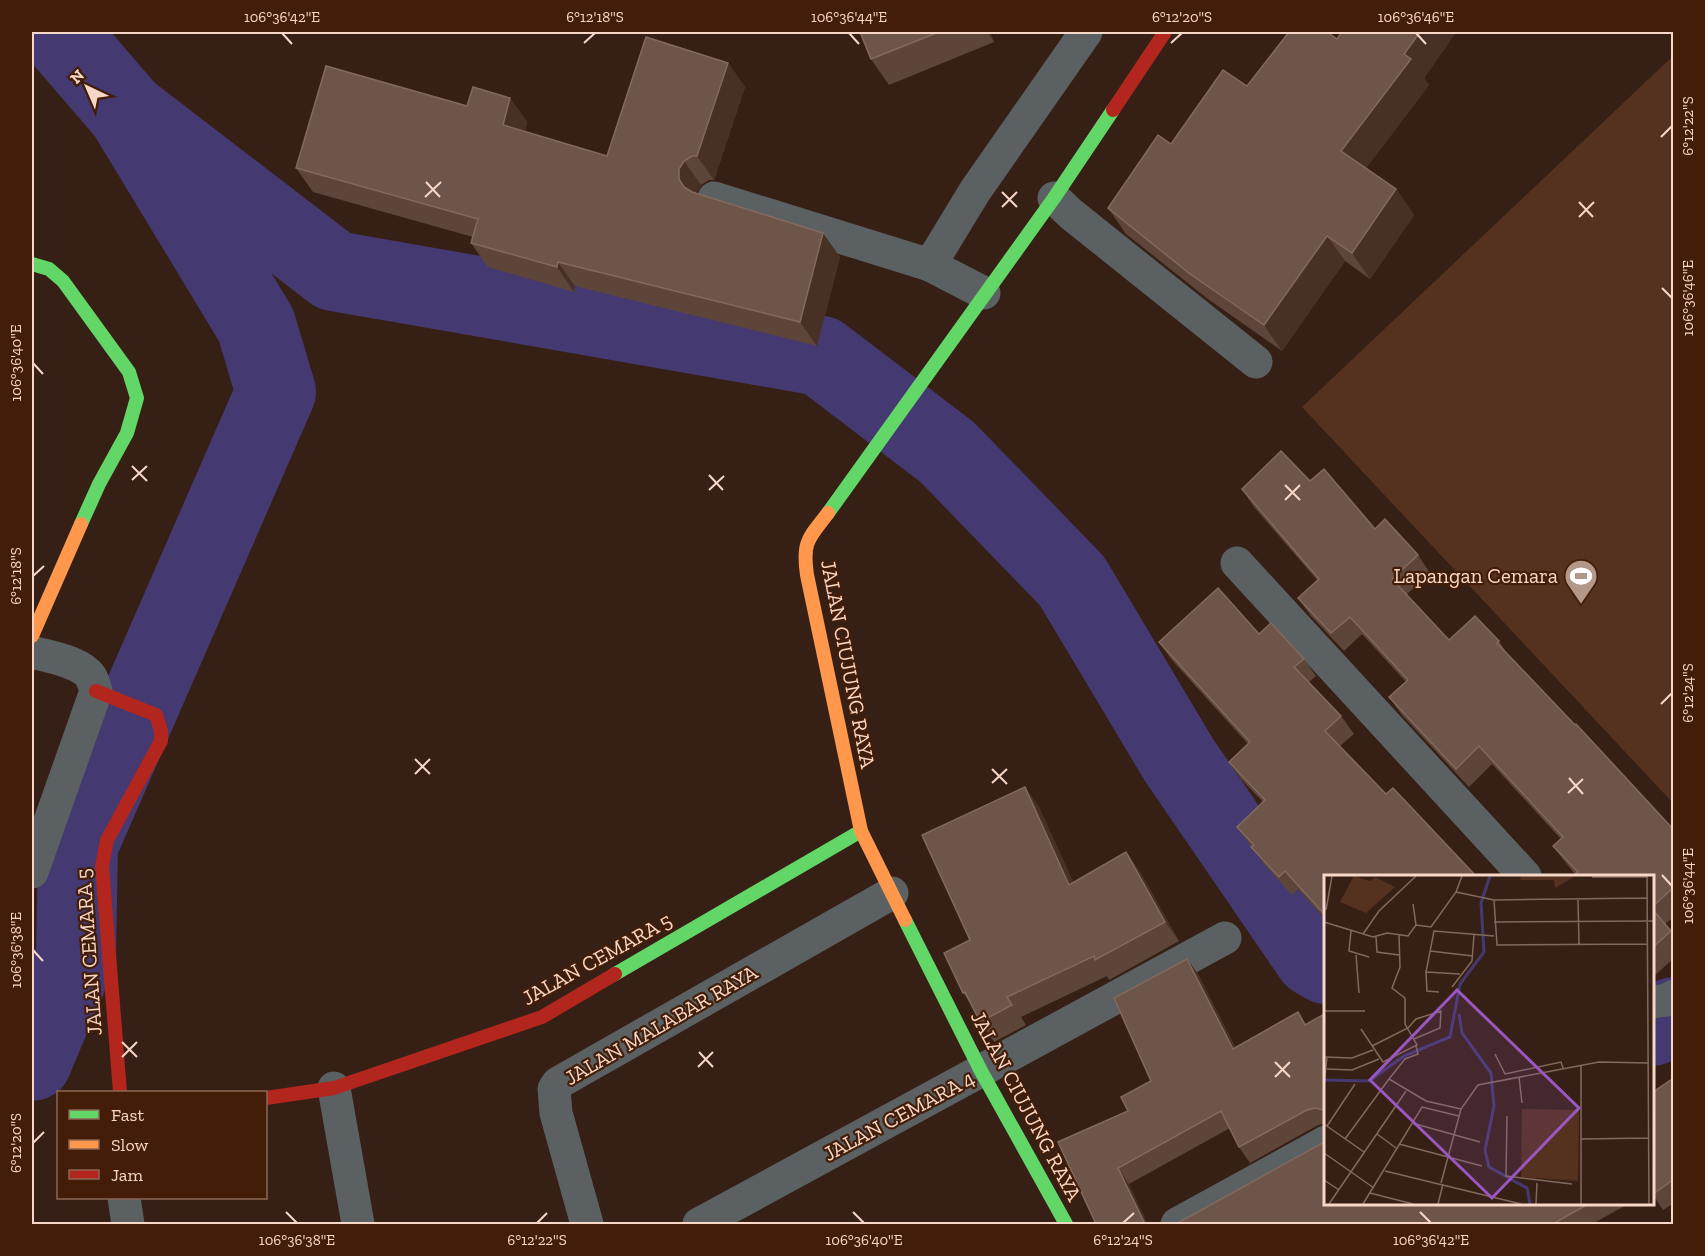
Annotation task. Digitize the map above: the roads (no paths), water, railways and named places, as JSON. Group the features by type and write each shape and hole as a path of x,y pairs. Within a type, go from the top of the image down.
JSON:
{"street":[{"path":"930,266 975,191 1086,32"},
{"name":"JALAN CIUJUNG RAYA","path":"1066,1224 981,1071 861,831 804,560 807,540 852,483 984,293 1054,198 1165,32"},
{"path":"714,198 930,266 984,293"},
{"path":"1054,198 1256,362"},
{"path":"32,264 49,269 63,281 129,372 137,398 127,434 99,484 32,636"},
{"path":"1237,563 1524,875"},
{"path":"32,652 85,671 108,696 32,872"},
{"name":"JALAN CEMARA 5","path":"108,696 156,715 161,732 161,741 107,840 103,856 120,1091"},
{"name":"JALAN CEMARA 5","path":"267,1098 334,1088 542,1017 861,831"},
{"name":"JALAN MALABAR RAYA","path":"587,1224 556,1113 554,1089 558,1083 892,893"},
{"name":"JALAN CEMARA 4","path":"699,1224 1226,938"},
{"path":"1654,1002 1667,1000 1674,996"},
{"path":"334,1088 358,1224"},
{"path":"1177,1224 1324,1143"},
{"path":"124,1199 128,1224"}],"waterway":[{"path":"32,1061 76,956 78,845 276,392 256,325 127,112 58,32"},
{"path":"127,112 334,271 821,356 947,452 1072,581 1179,760 1314,957 1324,963"},
{"path":"1654,1025 1674,1017"}],"place":[{"name":"Lapangan Cemara","path":"1581,605"}]}
